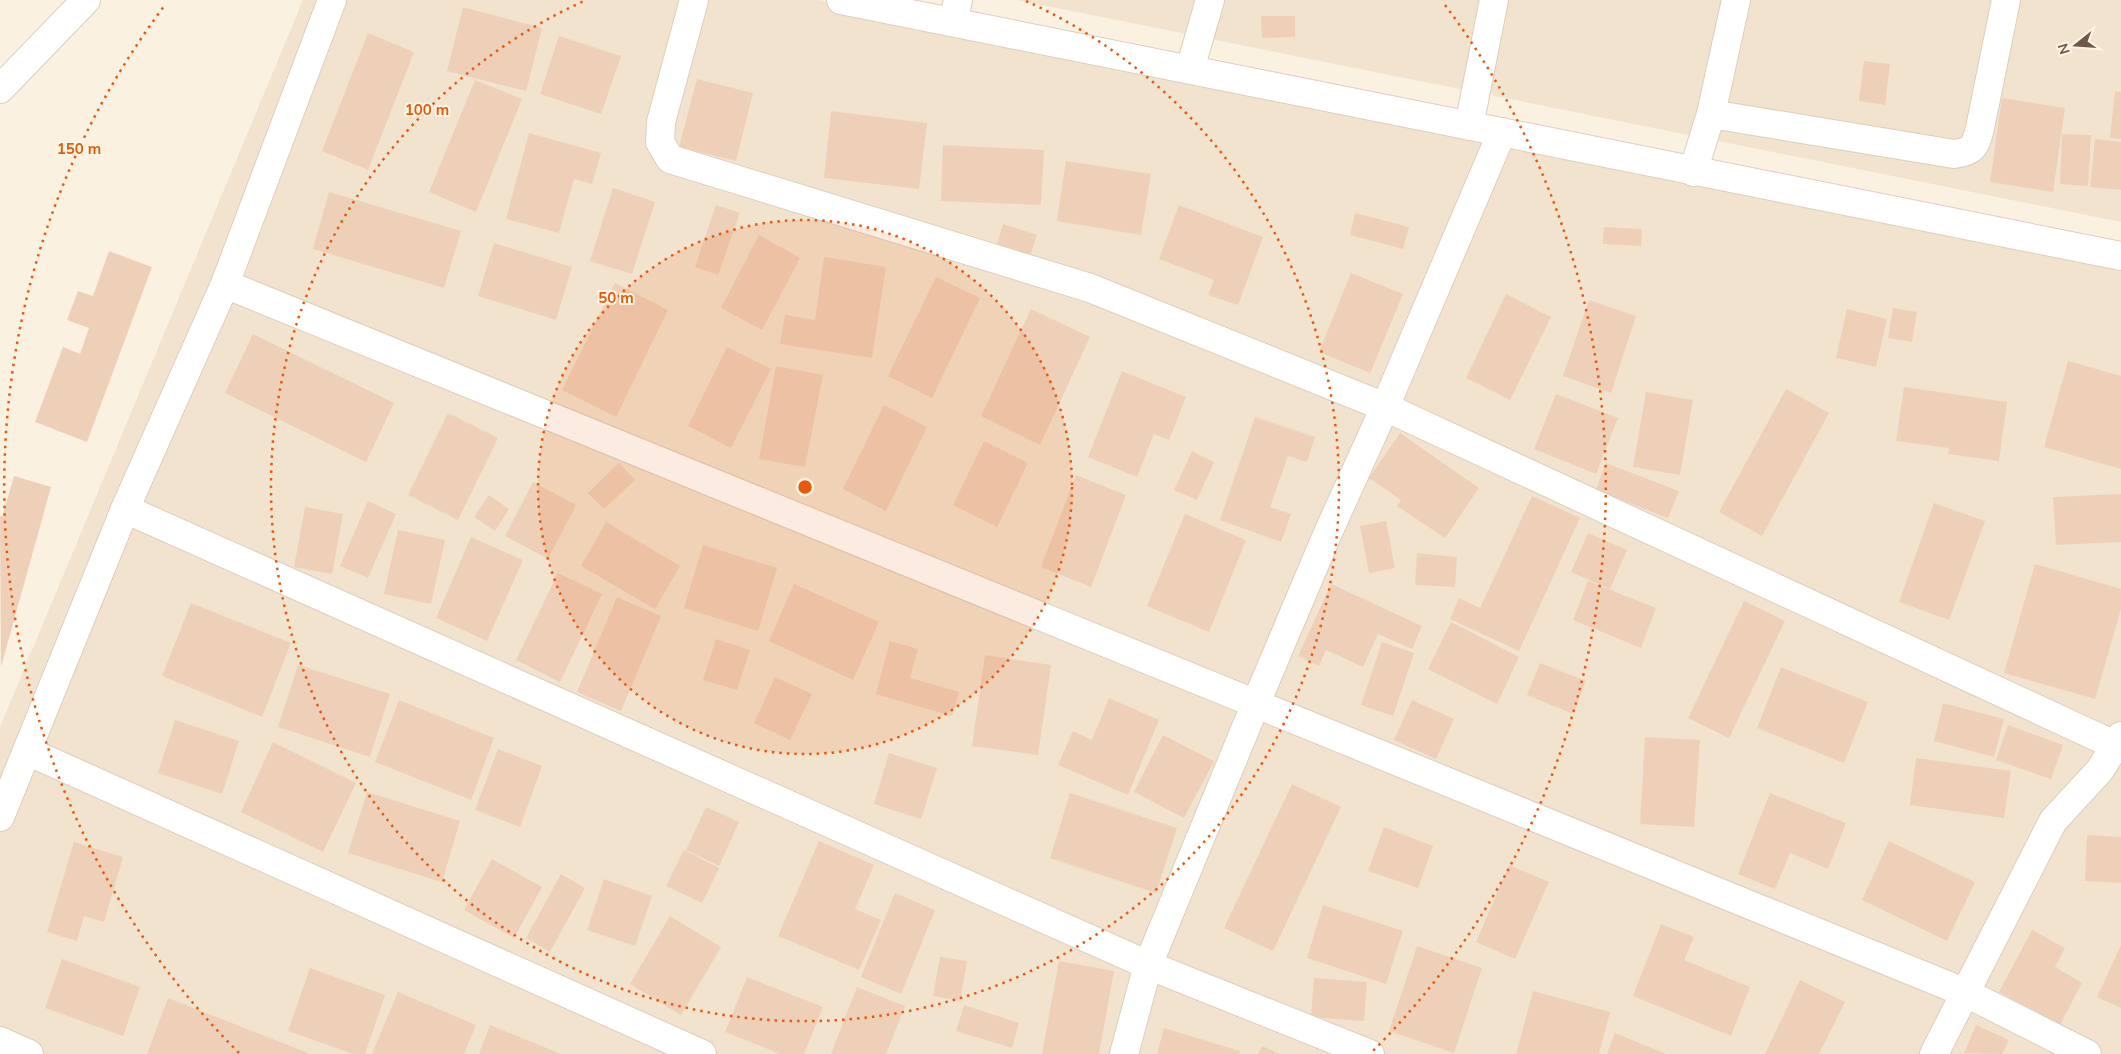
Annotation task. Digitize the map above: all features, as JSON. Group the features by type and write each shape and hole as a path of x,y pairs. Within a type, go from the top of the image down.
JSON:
{"street":[{"path":"0,89 86,0"},
{"path":"0,817 125,510 224,284 332,0"},
{"path":"694,0 661,122 660,142 670,159 1090,288 1385,407 2119,743 2100,770 2053,821 1934,1054"},
{"path":"841,0 956,11 1190,69 1693,172 2121,256"},
{"path":"1190,69 1210,0"},
{"path":"1469,126 1494,0"},
{"path":"1693,172 1711,114 1736,0"},
{"path":"1711,114 1954,154 1968,152 1975,145 1980,128 2006,0"},
{"path":"1124,1054 1148,965 1327,535 1385,407 1502,132"},
{"path":"224,284 1966,993 2086,1054"},
{"path":"125,510 1148,965 1370,1054"},
{"path":"27,751 702,1054"},
{"path":"0,1041 29,1054"}],"shaded area":[{"path":"303,0 819,0 2121,260 2121,1054 0,1054 0,727"},
{"path":"1017,0 2121,0 2121,222"}],"building":[{"path":"463,7 542,28 526,91 447,71"},
{"path":"1261,16 1295,16 1295,37 1262,38"},
{"path":"368,33 414,52 368,170 322,151"},
{"path":"559,36 621,56 601,114 540,94"},
{"path":"1864,61 1890,64 1885,105 1859,101"},
{"path":"697,79 753,93 736,161 679,147"},
{"path":"475,80 522,99 476,212 429,192"},
{"path":"2115,91 2121,92 2121,139 2110,138"},
{"path":"2002,98 2065,108 2053,192 1990,182"},
{"path":"831,111 927,123 919,189 824,178"},
{"path":"529,133 601,153 592,184 574,179 559,233 506,219"},
{"path":"2062,134 2091,135 2088,186 2060,184"},
{"path":"2095,139 2121,142 2121,190 2090,187"},
{"path":"943,145 1044,150 1041,205 941,201"},
{"path":"1066,161 1151,174 1141,235 1057,221"},
{"path":"613,188 655,202 632,274 590,261"},
{"path":"329,192 461,231 444,288 313,249"},
{"path":"716,205 740,213 718,275 695,267"},
{"path":"1179,205 1263,237 1238,305 1208,295 1214,280 1159,259"},
{"path":"1355,213 1409,227 1403,249 1350,235"},
{"path":"1003,224 1037,235 1030,256 997,245"},
{"path":"1604,227 1642,229 1641,246 1603,244"},
{"path":"759,235 800,258 762,330 721,308"},
{"path":"494,243 572,267 556,320 478,296"},
{"path":"109,251 152,267 87,442 35,422 63,347 80,354 89,328 67,320 78,291 93,296"},
{"path":"824,257 886,267 872,358 780,344 785,315 815,320"},
{"path":"1351,273 1403,294 1370,373 1319,352"},
{"path":"936,277 980,298 932,398 888,376"},
{"path":"615,283 668,310 616,417 562,390"},
{"path":"1506,294 1551,317 1510,400 1466,378"},
{"path":"1589,300 1636,316 1611,393 1563,376"},
{"path":"1893,308 1917,312 1912,342 1888,338"},
{"path":"1031,309 1090,337 1040,445 981,416"},
{"path":"1847,309 1887,319 1876,367 1836,358"},
{"path":"253,334 394,403 366,462 225,393"},
{"path":"727,347 771,369 731,448 688,426"},
{"path":"2068,361 2121,376 2121,469 2044,447"},
{"path":"776,366 823,375 805,467 759,459"},
{"path":"1122,371 1186,397 1169,440 1154,434 1137,477 1088,457"},
{"path":"1904,387 2007,402 1999,461 1948,454 1949,448 1896,441"},
{"path":"1786,389 1829,413 1762,536 1719,512"},
{"path":"1646,392 1693,400 1680,475 1633,467"},
{"path":"1556,394 1618,418 1596,474 1534,449"},
{"path":"884,405 927,427 886,511 843,489"},
{"path":"448,413 498,438 458,520 408,495"},
{"path":"1255,417 1315,437 1307,462 1288,456 1270,507 1291,514 1281,542 1220,520"},
{"path":"1400,433 1479,488 1445,538 1397,506 1401,500 1369,478"},
{"path":"984,441 1028,463 997,527 953,505"},
{"path":"1192,451 1214,462 1197,500 1174,490"},
{"path":"619,463 635,480 604,509 588,493"},
{"path":"1606,463 1679,491 1668,518 1596,490"},
{"path":"1076,475 1126,495 1091,587 1041,567"},
{"path":"14,476 51,487 1,667 0,516 2,517"},
{"path":"533,482 576,505 548,559 505,536"},
{"path":"2121,494 2121,542 2056,545 2053,497"},
{"path":"489,495 509,509 495,531 474,517"},
{"path":"1532,496 1580,518 1519,651 1450,619 1459,598 1480,608"},
{"path":"368,501 396,514 368,578 340,566"},
{"path":"1934,503 1985,521 1949,620 1899,602"},
{"path":"305,507 343,514 332,574 294,567"},
{"path":"1185,514 1246,540 1209,632 1147,606"},
{"path":"1386,521 1395,568 1369,573 1360,526"},
{"path":"606,522 680,566 655,609 581,566"},
{"path":"398,530 445,540 431,604 384,594"},
{"path":"1588,533 1627,550 1610,589 1571,572"},
{"path":"471,537 523,560 487,641 436,618"},
{"path":"703,545 777,568 758,631 684,608"},
{"path":"1417,553 1457,557 1455,587 1415,585"},
{"path":"2035,564 2121,589 2121,609 2095,699 2004,673"},
{"path":"558,573 602,594 560,682 516,660"},
{"path":"1588,581 1656,608 1641,648 1573,620"},
{"path":"794,584 879,622 853,680 769,641"},
{"path":"1331,584 1422,626 1412,649 1378,634 1363,667 1326,650 1319,666 1298,656"},
{"path":"617,597 661,616 621,711 577,692"},
{"path":"1744,601 1785,621 1729,738 1688,718"},
{"path":"191,603 291,643 262,717 162,676"},
{"path":"1451,622 1519,657 1497,704 1428,669"},
{"path":"716,639 750,650 737,690 703,680"},
{"path":"890,641 918,649 910,678 959,692 952,716 876,694"},
{"path":"1382,642 1414,653 1393,716 1361,705"},
{"path":"985,655 1051,665 1038,755 972,746"},
{"path":"1540,663 1586,681 1573,714 1527,695"},
{"path":"298,665 390,694 370,757 278,727"},
{"path":"1781,667 1868,702 1844,763 1757,728"},
{"path":"775,677 812,694 790,740 754,723"},
{"path":"1109,698 1159,720 1128,795 1058,765 1073,731 1092,740"},
{"path":"399,700 494,738 471,800 375,762"},
{"path":"1412,700 1454,719 1436,759 1394,740"},
{"path":"1943,703 2004,719 1994,757 1934,741"},
{"path":"175,720 239,741 222,794 158,773"},
{"path":"2008,725 2063,745 2051,779 1996,760"},
{"path":"1163,735 1214,761 1184,818 1134,792"},
{"path":"1645,737 1700,740 1694,827 1640,824"},
{"path":"273,742 356,783 323,852 241,812"},
{"path":"498,749 542,766 520,827 475,810"},
{"path":"889,753 937,768 921,819 874,804"},
{"path":"1916,758 2011,771 2004,818 1910,805"},
{"path":"1292,784 1341,807 1273,951 1224,928"},
{"path":"367,792 460,821 442,882 348,853"},
{"path":"1070,793 1177,828 1156,893 1050,858"},
{"path":"1770,793 1846,823 1828,869 1790,853 1775,889 1738,874"},
{"path":"706,807 739,822 719,866 686,850"},
{"path":"1384,827 1433,846 1418,888 1368,871"},
{"path":"2087,835 2121,837 2121,883 2085,881"},
{"path":"819,841 874,865 855,909 881,920 859,970 778,936"},
{"path":"1889,841 1975,882 1947,941 1862,900"},
{"path":"74,842 123,857 104,922 84,916 77,941 47,932"},
{"path":"684,850 719,868 702,903 666,886"},
{"path":"492,859 542,887 514,938 464,910"},
{"path":"1509,865 1549,882 1515,959 1476,942"},
{"path":"561,874 585,888 550,952 526,938"},
{"path":"604,879 652,896 635,946 587,930"},
{"path":"895,893 935,910 901,994 861,977"},
{"path":"1323,905 1403,931 1386,984 1307,958"},
{"path":"670,916 721,947 681,1015 630,984"},
{"path":"1661,924 1694,937 1684,960 1750,987 1731,1036 1633,996"},
{"path":"2032,930 2065,948 2055,967 2082,983 2060,1025 1999,992"},
{"path":"2121,945 2121,1008 2097,997"},
{"path":"1417,946 1482,968 1454,1053 1389,1031"},
{"path":"940,957 967,961 960,1001 933,996"},
{"path":"62,959 140,987 123,1036 45,1008"},
{"path":"1059,961 1114,971 1099,1054 1042,1054"},
{"path":"310,968 385,995 365,1054 353,1054 288,1031"},
{"path":"747,977 823,1007 804,1054 780,1054 725,1032"},
{"path":"1314,978 1367,982 1364,1021 1311,1017"},
{"path":"1800,980 1845,1002 1819,1054 1765,1054"},
{"path":"857,987 905,1006 886,1054 831,1054"},
{"path":"1533,991 1610,1012 1599,1054 1516,1054"},
{"path":"398,992 476,1025 464,1054 372,1054"},
{"path":"168,998 311,1054 147,1054"},
{"path":"964,1005 1019,1023 1012,1048 956,1031"},
{"path":"490,1025 561,1054 479,1054"},
{"path":"1976,1025 2009,1040 2002,1054 1964,1053"},
{"path":"1164,1028 1240,1051 1239,1054 1157,1054"},
{"path":"1615,1033 1666,1054 1607,1054"},
{"path":"1262,1046 1280,1054 1258,1054"}]}
